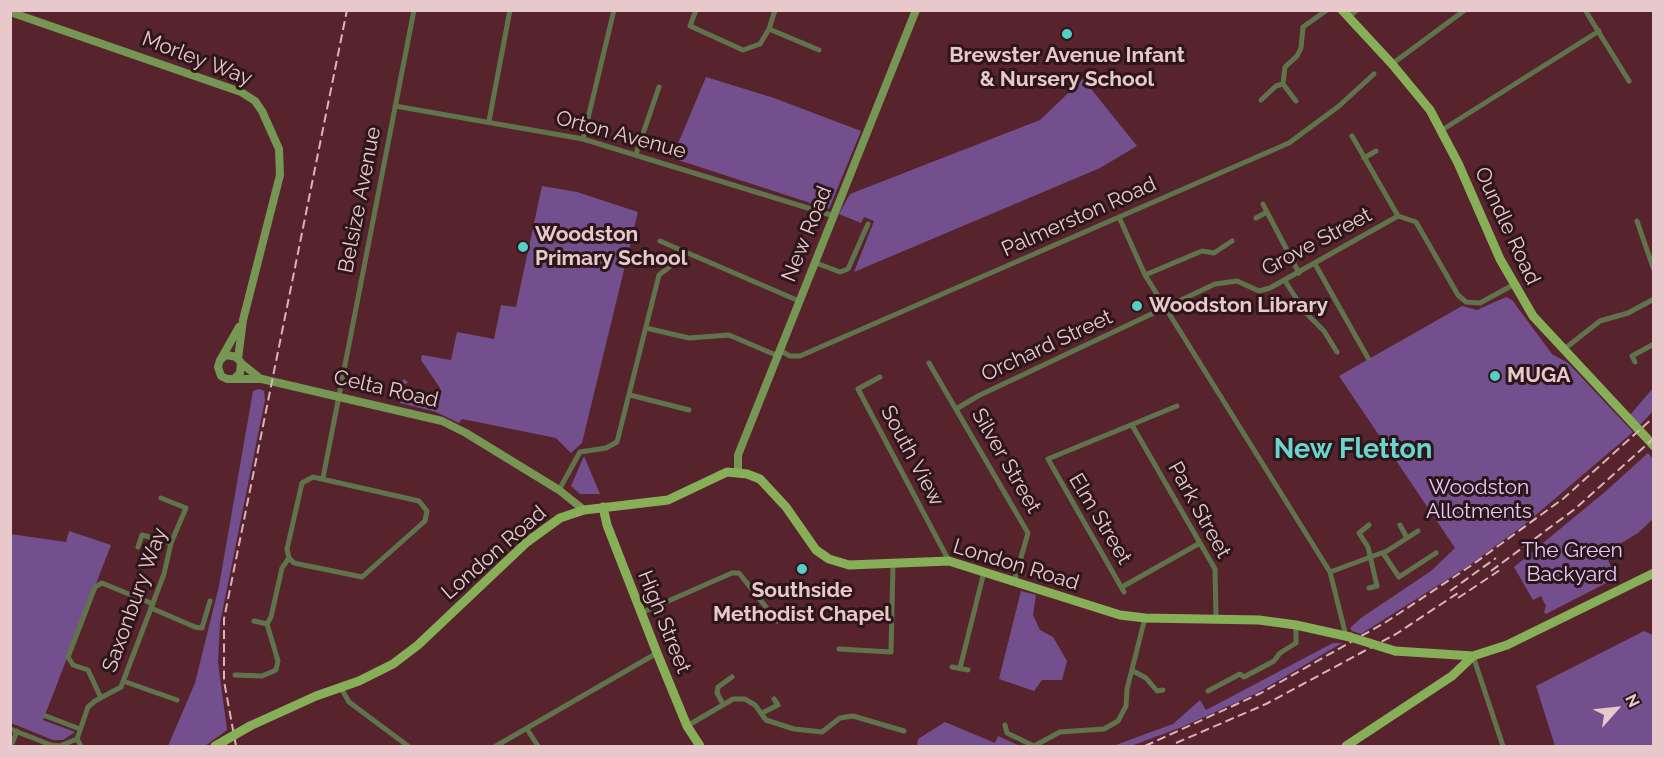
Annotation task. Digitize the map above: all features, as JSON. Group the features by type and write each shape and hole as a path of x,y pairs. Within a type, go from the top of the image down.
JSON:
{"main road":[{"name":"Oundle Road","path":"1345,14 1392,64 1442,129 1513,285 1536,320 1653,446"},
{"name":"London Road","path":"215,747 250,726 393,664 418,645 527,542 560,518 584,510 668,500 717,475 738,472 754,476 764,482 797,521 816,550 829,559 849,565 893,564 927,560 949,561 1103,611 1146,618 1216,617 1296,625 1395,651 1473,656 1507,645 1653,573"},
{"name":"High Street","path":"603,507 607,525 641,614 687,726 700,747"},
{"path":"1346,747 1452,676 1473,656"}],"street":[{"name":"Belsize Avenue","path":"323,478 414,10"},
{"path":"489,121 510,10"},
{"path":"583,139 614,10"},
{"path":"696,10 690,26 743,50 760,44 769,29 775,10"},
{"name":"New Road","path":"738,472 738,455 916,10"},
{"path":"1296,100 1283,84 1285,67 1297,56 1301,48 1303,27 1327,10"},
{"path":"1345,14 1357,10"},
{"path":"1392,64 1465,10"},
{"path":"1586,10 1629,81"},
{"name":"Morley Way","path":"10,12 235,89 255,101 274,136 280,161 277,192 243,320 240,361"},
{"path":"769,29 819,50"},
{"path":"1442,129 1599,31"},
{"name":"Palmerston Road","path":"779,353 800,356 1289,143 1339,106 1374,74"},
{"path":"1261,100 1276,86 1283,84"},
{"path":"636,154 659,87"},
{"name":"Orton Avenue","path":"395,106 583,139 834,216"},
{"name":"Grove Street","path":"1352,136 1398,216 1416,222 1458,295 1466,302 1480,303 1513,285"},
{"path":"1364,158 1376,151"},
{"path":"1263,204 1299,273"},
{"path":"1256,218 1267,213"},
{"name":"Grove Street","path":"1251,289 1259,291 1285,281 1398,216"},
{"path":"1119,217 1145,276 1330,572 1348,637"},
{"path":"1637,221 1653,270"},
{"path":"816,263 840,272 848,269 868,224"},
{"path":"660,241 799,301"},
{"path":"1145,276 1202,251 1214,253 1232,241"},
{"path":"559,490 580,452 606,448 616,442 630,395 659,275 687,253"},
{"path":"1314,264 1368,358"},
{"name":"Orchard Street","path":"956,409 978,396 1225,281 1238,281 1251,289"},
{"path":"1285,281 1305,312 1324,331 1337,352"},
{"path":"1563,350 1600,321 1628,313 1653,298"},
{"path":"1305,312 1324,301"},
{"name":"Morley Way","path":"222,357 243,320"},
{"path":"646,328 689,338 729,335 779,353"},
{"path":"1635,362 1632,356 1653,344"},
{"path":"230,355 240,361 240,373 235,378 225,378 219,371 218,363 222,357 230,355"},
{"name":"Celta Road","path":"240,361 262,380"},
{"name":"Silver Street","path":"928,363 1028,533 1014,582"},
{"name":"South View","path":"880,377 858,389 949,561"},
{"name":"Celta Road","path":"235,378 262,380 442,421 466,433 559,490 584,510"},
{"path":"630,395 689,410"},
{"path":"1132,425 1177,406"},
{"name":"Elm Street","path":"1132,425 1048,459 1048,463 1123,589 1200,543"},
{"name":"Park Street","path":"1132,425 1215,569 1216,617"},
{"path":"313,477 419,501 427,511 425,521 362,577 294,562 289,558 287,549 302,483 313,477"},
{"name":"Saxonbury Way","path":"77,739 88,707 101,698 117,692 123,681 164,574 171,543 186,508 160,498"},
{"path":"1369,525 1359,533 1368,547 1377,586 1369,588"},
{"path":"1400,525 1407,538"},
{"path":"1330,572 1383,553 1418,531"},
{"path":"138,548 142,535 171,543"},
{"path":"1383,553 1399,577 1436,553"},
{"path":"235,675 262,676 276,670 278,661 267,624 271,617 282,568 289,558"},
{"path":"839,650 891,652 893,564"},
{"path":"960,668 984,572"},
{"path":"641,614 732,573 739,573 777,621"},
{"path":"101,698 88,670 73,665 68,657 95,587 102,583 195,627 202,628 210,601"},
{"path":"1005,725 1007,733 1034,746 1060,732 1104,729 1118,721 1123,714 1146,618"},
{"path":"254,621 267,624"},
{"path":"1208,691 1240,674 1244,677 1274,661 1280,653 1296,643 1296,625"},
{"path":"496,747 657,653"},
{"path":"1473,656 1503,747"},
{"path":"952,667 968,670"},
{"path":"1132,671 1146,678 1158,692"},
{"path":"723,704 717,693 718,687 732,677"},
{"path":"123,681 177,700"},
{"path":"341,688 349,702 408,747"},
{"path":"687,726 733,699 745,699 771,723 815,732 822,732 845,716 904,731"},
{"path":"762,713 778,705 774,699"},
{"path":"46,716 80,729"},
{"path":"526,729 538,747"},
{"path":"12,747 14,730 51,746 60,746 77,739 81,747"}],"green space":[{"path":"706,77 774,98 861,131 829,209 672,158"},
{"path":"1083,79 1137,146 1100,168 854,272 874,221 864,217 861,223 839,214 850,194 1040,120"},
{"path":"542,186 577,192 638,212 582,443 571,453 556,438 462,419 459,423 436,412 400,403 398,386 404,379 408,382 403,386 402,401 436,408 440,388 421,360 422,355 451,360 457,332 494,339 501,305 516,307"},
{"name":"Woodston Allotments","path":"1506,297 1512,300 1552,354 1568,363 1633,432 1524,525 1467,567 1361,634 1352,631 1350,628 1361,618 1431,571 1455,548 1339,376 1462,306 1477,310"},
{"path":"1653,388 1653,411 1640,425 1630,415"},
{"path":"259,389 264,391 265,400 220,623 218,662 227,730 205,746 168,746 195,683 219,586 253,391"},
{"name":"The Green Backyard","path":"1648,453 1653,459 1653,519 1638,533 1605,553 1616,578 1546,614 1544,612 1546,606 1541,596 1533,600 1514,567"},
{"path":"584,456 600,494 580,494 571,486"},
{"path":"69,531 111,545 43,720 75,732 63,740 53,740 11,723 10,534 66,542"},
{"path":"1021,591 1036,595 1033,615 1040,630 1053,637 1067,661 1062,680 1042,680 1034,691 999,679"},
{"path":"1644,631 1653,635 1653,746 1555,746 1536,686"},
{"path":"1333,643 1342,643 1257,693 1182,727 1131,746 1113,746 1173,724 1200,700 1206,710"},
{"path":"945,722 995,743 998,736 1020,746 917,746 918,739"}],"railway":[{"path":"236,746 224,681 224,619 347,10"},
{"path":"1145,746 1261,693 1386,622 1472,565 1564,498 1654,417"},
{"path":"1491,571 1575,509 1654,438"},
{"path":"1450,591 1496,558"},
{"path":"1458,598 1500,570"},
{"path":"1176,743 1266,704 1396,634 1461,591"}],"place":[{"name":"Brewster Avenue Infant & Nursery School","path":"1067,34"},
{"name":"Woodston Primary School","path":"523,247"},
{"name":"Woodston Library","path":"1137,306"},
{"name":"MUGA","path":"1495,376"},
{"name":"Southside Methodist Chapel","path":"802,569"}],"district":[{"name":"New Fletton","path":"1353,450"}]}
